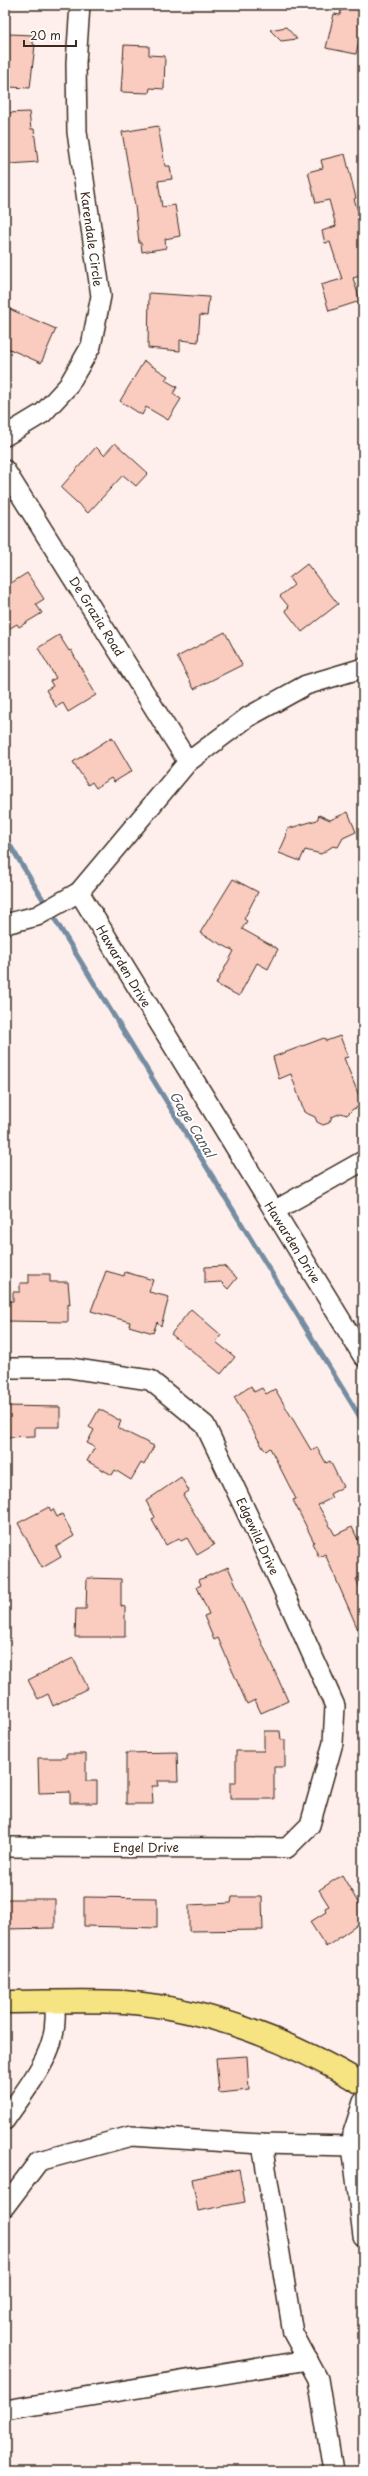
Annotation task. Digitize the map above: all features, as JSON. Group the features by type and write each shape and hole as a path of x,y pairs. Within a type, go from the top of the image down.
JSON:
{"main road":[{"path":"5,2002 125,2003 174,2010 224,2021 265,2035 316,2058 363,2084"}],"street":[{"name":"Karendale Circle","path":"5,436 43,413 68,386 91,346 100,296 77,132 76,63 80,5"},
{"name":"De Grazia Road","path":"5,470 188,762"},
{"path":"5,924 36,916 79,892 188,762 248,717 306,685 363,668"},
{"name":"Hawarden Drive","path":"79,892 363,1356"},
{"path":"274,1210 363,1161"},
{"name":"Edgewild Drive","path":"5,1368 70,1368 150,1380 205,1425 281,1585 335,1706 333,1743 310,1825 287,1848"},
{"name":"Engel Drive","path":"5,1847 287,1848"},
{"path":"5,2120 44,2062 55,2033 56,2018 54,2002"},
{"path":"363,2102 353,2134 352,2146 363,2236"},
{"path":"5,2206 39,2161 131,2136 262,2144 352,2146"},
{"path":"262,2144 293,2333 318,2379 333,2471"},
{"path":"5,2410 308,2360"}],"building":[{"path":"342,5 363,5 363,38 360,37 356,54 326,48 334,14 340,15"},
{"path":"286,27 297,39 281,41 270,30"},
{"path":"9,34 33,35 33,44 35,45 30,88 9,87 9,75 5,75 5,42 8,42"},
{"path":"124,45 149,46 149,55 165,56 164,89 150,88 149,93 121,92"},
{"path":"29,112 31,129 34,129 38,162 10,164 9,148 5,148 5,113"},
{"path":"158,126 165,166 170,166 172,179 158,181 162,207 175,205 180,236 165,239 166,248 142,252 141,243 139,243 135,206 122,132"},
{"path":"345,154 356,198 354,199 363,226 363,275 353,278 360,301 329,311 321,285 342,279 330,242 325,243 322,231 336,226 329,200 316,203 308,172 323,168 321,160"},
{"path":"149,293 209,297 207,316 200,315 198,342 180,340 180,351 148,348"},
{"path":"5,307 56,329 41,363 5,347"},
{"path":"144,361 168,376 165,380 177,387 173,394 181,399 168,420 146,407 142,415 120,401"},
{"path":"115,443 148,473 136,486 123,475 88,513 61,488 96,447 104,455"},
{"path":"307,564 338,604 302,632 285,610 289,607 280,596 294,585 289,578"},
{"path":"27,573 44,599 36,604 42,613 19,627 17,624 5,631 5,587"},
{"path":"225,632 242,665 194,689 177,657"},
{"path":"59,635 69,651 71,650 96,695 68,712 63,703 56,707 46,690 53,686 50,681 56,678 38,648"},
{"path":"112,737 132,771 114,782 111,778 96,788 92,782 88,785 73,762"},
{"path":"348,812 356,832 343,838 338,847 333,846 321,854 305,850 300,861 279,853 286,837 287,829 317,820 319,815 330,820"},
{"path":"233,879 258,892 244,919 247,921 242,929 278,949 268,969 257,963 239,996 216,984 234,951 200,933"},
{"path":"340,1036 348,1057 344,1058 363,1106 353,1109 347,1115 341,1113 332,1117 329,1123 323,1125 317,1122 315,1117 304,1112 291,1074 279,1079 273,1057 324,1038 326,1041"},
{"path":"224,1266 237,1278 228,1289 221,1282 205,1283 205,1267"},
{"path":"106,1271 124,1276 125,1272 153,1280 149,1292 169,1297 161,1326 157,1322 153,1333 129,1326 130,1322 91,1311"},
{"path":"29,1274 50,1274 50,1282 68,1282 70,1305 68,1304 68,1322 7,1321 7,1301 13,1301 13,1292 20,1292 20,1283 29,1283"},
{"path":"191,1309 221,1335 216,1342 235,1357 221,1374 171,1334"},
{"path":"251,1386 254,1392 262,1388 266,1394 275,1389 311,1450 317,1447 326,1463 330,1461 343,1487 330,1494 332,1498 318,1505 335,1535 352,1527 360,1544 363,1543 363,1575 356,1579 363,1594 363,1641 325,1554 319,1557 312,1543 314,1542 293,1500 296,1499 270,1448 266,1451 263,1448 234,1397"},
{"path":"5,1406 60,1407 60,1427 35,1427 35,1436 5,1437"},
{"path":"99,1409 121,1421 118,1428 154,1446 144,1465 141,1463 131,1480 115,1470 112,1475 87,1461 95,1447 87,1443 94,1430 89,1427"},
{"path":"181,1477 189,1491 183,1495 214,1545 197,1555 187,1538 181,1541 179,1538 166,1545 152,1520 155,1517 146,1501"},
{"path":"49,1507 51,1511 53,1509 57,1517 62,1514 74,1536 56,1547 61,1557 42,1568 18,1523"},
{"path":"228,1567 288,1701 261,1713 255,1700 247,1704 218,1638 214,1640 204,1616 209,1614 197,1587 201,1585 199,1580"},
{"path":"87,1578 121,1579 121,1606 125,1607 125,1637 75,1637 76,1609 86,1609"},
{"path":"73,1658 88,1688 53,1706 48,1694 38,1699 28,1680"},
{"path":"264,1731 280,1731 281,1740 285,1740 285,1767 274,1767 274,1799 230,1799 230,1783 236,1783 236,1751 264,1751"},
{"path":"177,1752 178,1781 157,1781 158,1786 152,1786 153,1804 126,1804 126,1753"},
{"path":"66,1754 86,1754 86,1781 97,1781 97,1803 70,1803 70,1792 39,1793 38,1758 66,1758"},
{"path":"342,1875 363,1911 363,1921 326,1947 310,1922 326,1912 325,1908 329,1906 319,1890"},
{"path":"84,1897 157,1898 157,1928 84,1926"},
{"path":"232,1897 262,1897 263,1930 189,1931 189,1905 231,1903"},
{"path":"5,1899 55,1899 55,1928 5,1929"},
{"path":"247,2056 249,2090 219,2093 216,2058"},
{"path":"239,2169 245,2202 198,2211 192,2179"}],"waterway":[{"name":"Gage Canal","path":"5,837 47,906"},
{"name":"Gage Canal","path":"51,913 363,1422"}]}
